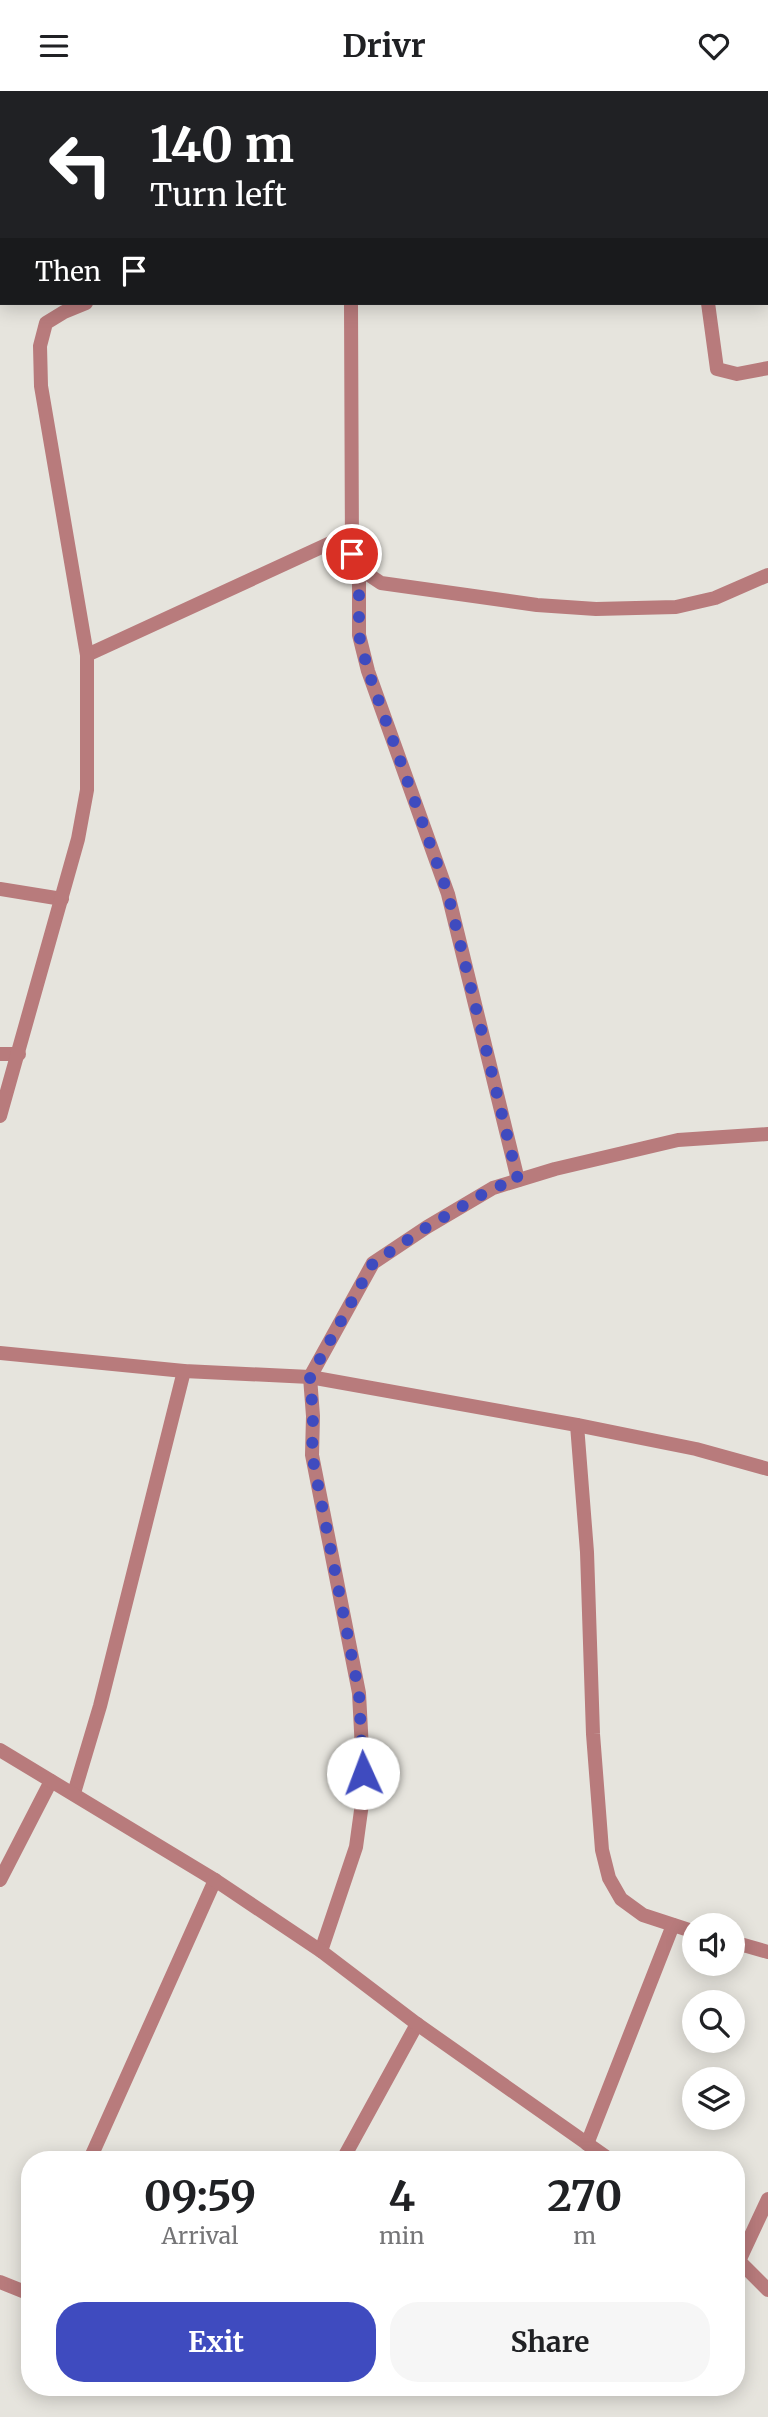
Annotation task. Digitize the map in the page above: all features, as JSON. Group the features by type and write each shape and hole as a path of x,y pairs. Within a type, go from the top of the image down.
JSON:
{"street":[{"path":"0,1115 78,839 87,790 88,655 41,386 40,346 46,323 64,311 80,305"},
{"path":"351,305 352,554 359,566 381,583 537,605 596,609 676,607 715,599 768,575"},
{"path":"708,305 717,369 737,374 768,367"},
{"path":"88,655 352,533"},
{"path":"359,566 359,635 368,671 448,894 518,1180"},
{"path":"0,889 62,898"},
{"path":"0,1054 19,1054"},
{"path":"321,1951 356,1847 363,1784 359,1693 312,1455 310,1377 373,1263 493,1188 555,1169 678,1140 768,1134"},
{"path":"0,1353 184,1371 310,1377 577,1425 696,1449 768,1469"},
{"path":"74,1793 100,1706 184,1371"},
{"path":"577,1425 587,1552 593,1734 602,1850 609,1878 621,1899 643,1915 682,1928"},
{"path":"0,1751 215,1880 321,1951 417,2024 597,2151"},
{"path":"0,1880 51,1781"},
{"path":"94,2151 215,1880"},
{"path":"587,2144 673,1926"},
{"path":"745,1946 768,1952"},
{"path":"347,2151 417,2024"},
{"path":"745,2246 768,2199"},
{"path":"745,2267 768,2290"},
{"path":"0,2282 21,2290"}],"route":[{"path":"352,554 359,566 359,635 368,671 448,894 518,1180 493,1188 373,1263 310,1377 312,1455 359,1693 363,1773"}]}
